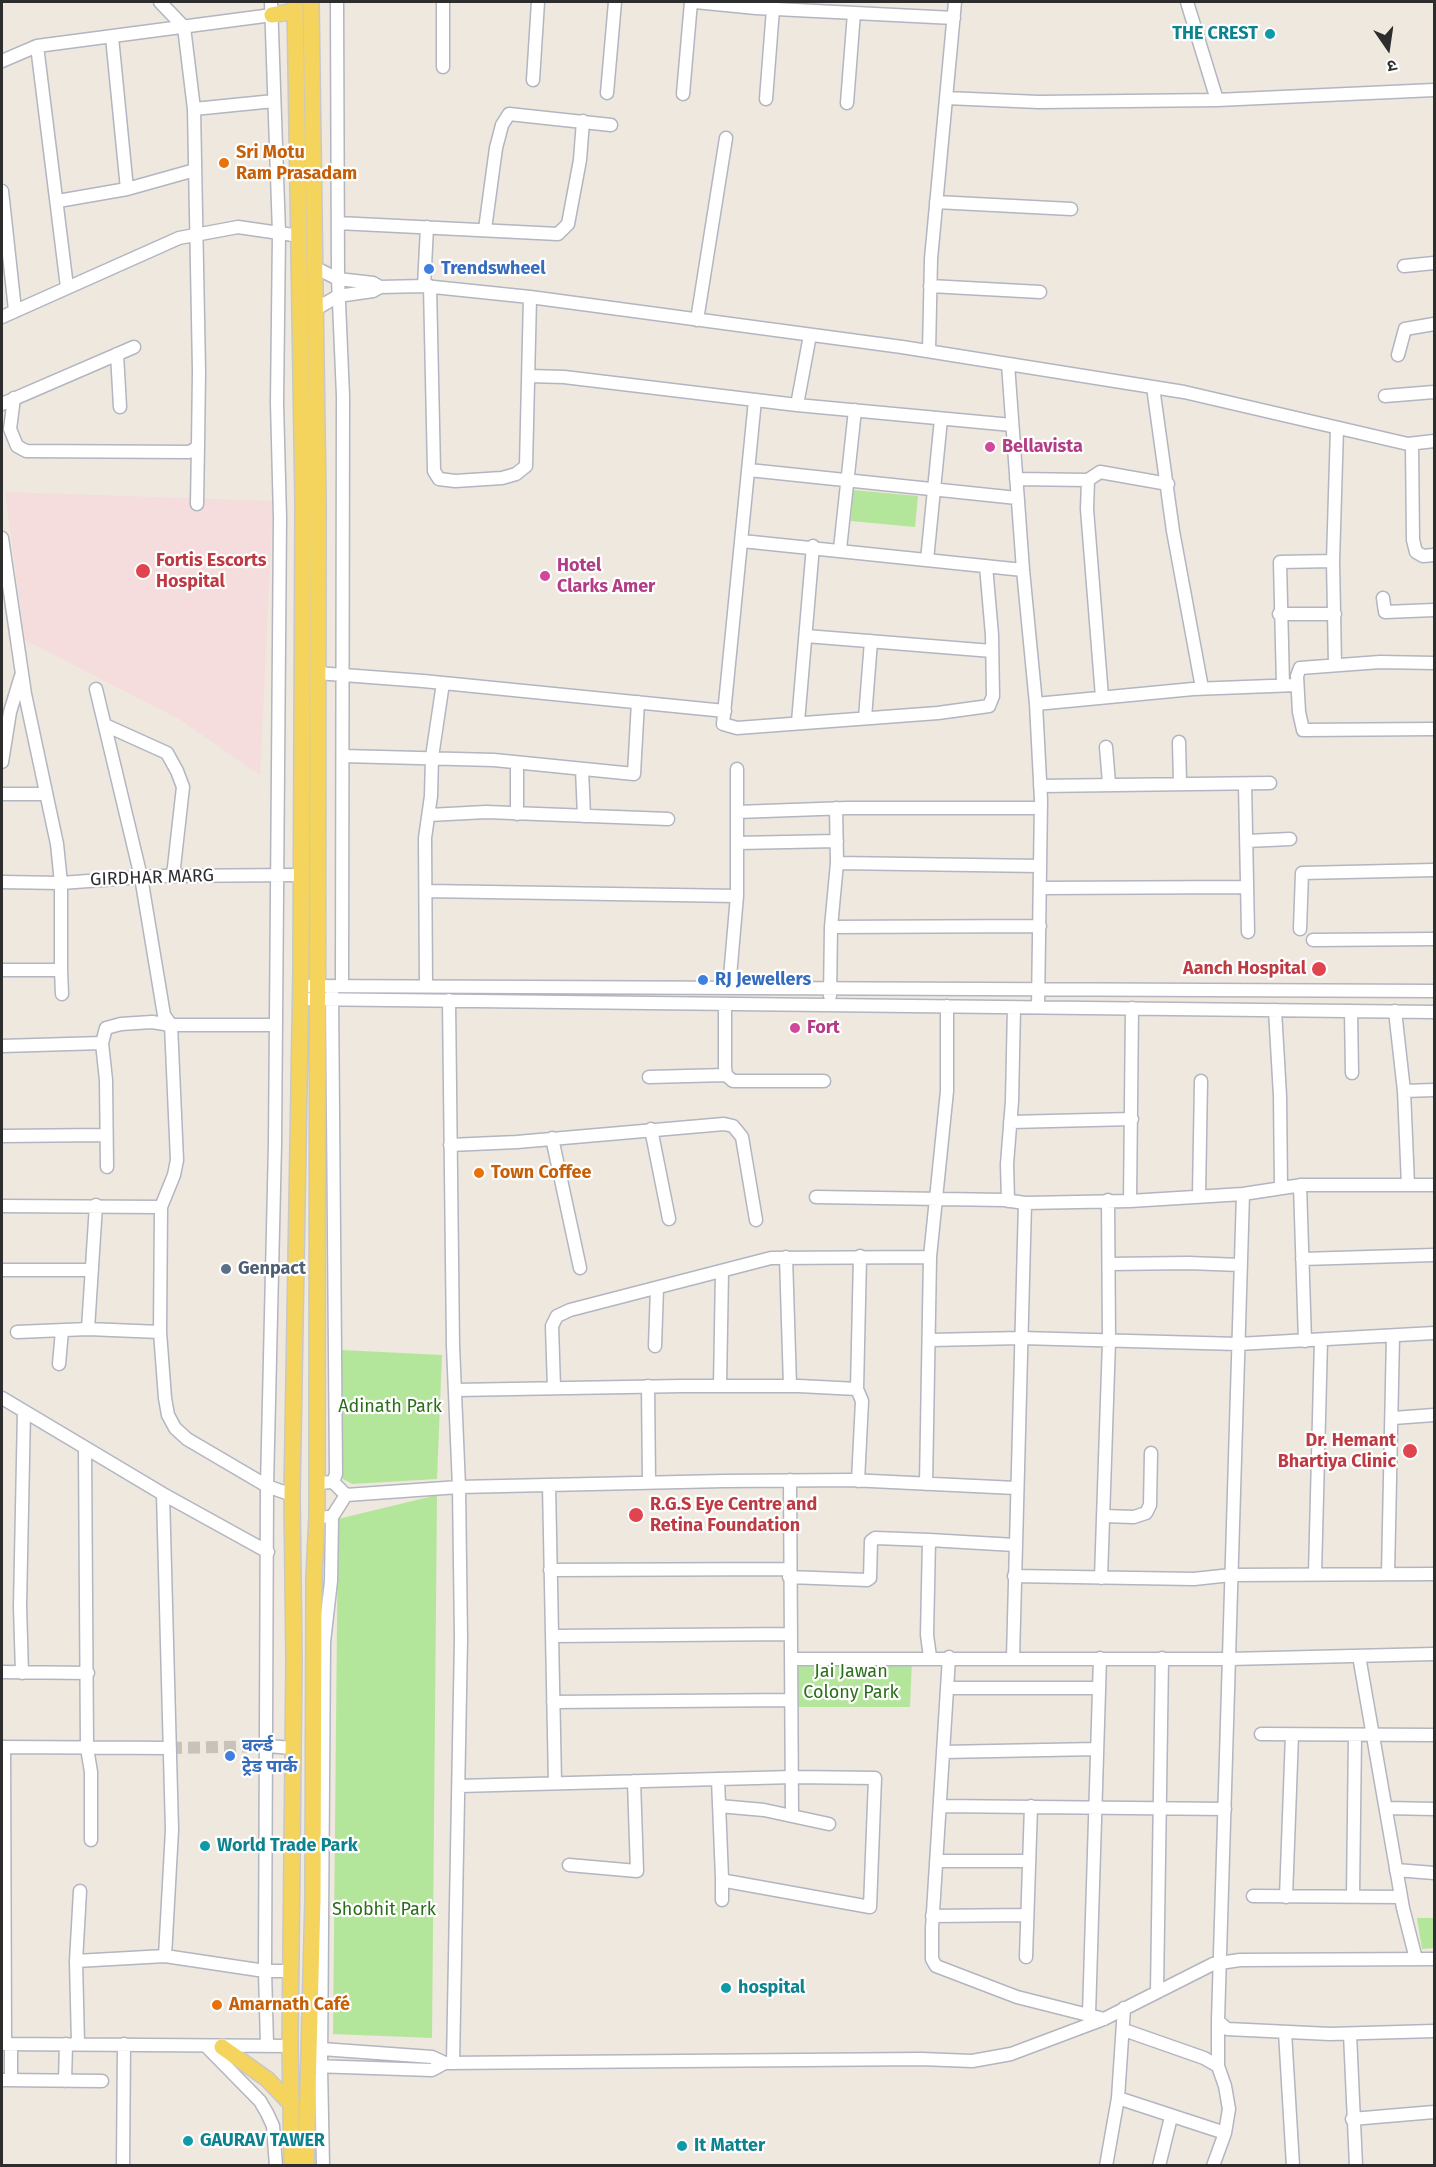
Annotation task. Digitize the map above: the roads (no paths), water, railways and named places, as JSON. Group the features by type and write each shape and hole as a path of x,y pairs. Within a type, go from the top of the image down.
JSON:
{"main road":[{"path":"306,2166 308,2085 314,2067 315,2049 313,1899 325,1517 317,1483 328,991 317,673 316,268 311,2"},
{"path":"271,8 295,6 300,236 302,875 292,1495 293,1748 290,1971 292,2166"},
{"path":"222,2047 267,2079 292,2105"}],"street":[{"path":"160,2 184,27 194,109 197,504"},
{"path":"333,1482 336,1474 328,991 343,756 344,675 343,396 338,296 337,2"},
{"path":"443,2 443,67"},
{"path":"533,80 538,2"},
{"path":"607,93 615,2"},
{"path":"683,94 693,2 773,9 793,6 854,13 874,8 954,18"},
{"path":"929,351 930,286 936,202 956,2"},
{"path":"1187,2 1216,100"},
{"path":"2,61 37,46 184,27 271,8 279,233 278,875 267,1486 265,1971 267,2045"},
{"path":"766,99 773,9"},
{"path":"847,103 854,13"},
{"path":"112,37 127,189"},
{"path":"37,46 67,287"},
{"path":"946,98 1039,102 1216,100 1434,90"},
{"path":"194,109 274,101"},
{"path":"485,229 496,148 502,125 509,114 611,125"},
{"path":"338,223 558,234 568,224 580,160 583,121"},
{"path":"698,320 726,138"},
{"path":"58,201 127,189 195,170"},
{"path":"2,191 4,243 15,310"},
{"path":"936,202 1071,209"},
{"path":"2,316 179,238 238,227 300,236"},
{"path":"427,227 434,471 439,479 455,481 502,478 516,474 526,466 530,297"},
{"path":"1404,266 1434,263"},
{"path":"316,268 338,279 373,283 380,287"},
{"path":"316,309 338,296 373,291 380,287 427,286 530,297 929,351 1153,387 1412,444 1434,441"},
{"path":"930,286 1040,291"},
{"path":"1398,356 1401,333 1405,329 1434,324"},
{"path":"797,405 810,335"},
{"path":"2,404 134,347"},
{"path":"117,354 120,407"},
{"path":"1008,364 1017,498 1036,704 1040,786 1038,1007"},
{"path":"529,376 639,385 797,405 1012,425"},
{"path":"1153,387 1173,531 1202,688"},
{"path":"1384,396 1434,392"},
{"path":"14,398 10,429 17,446 26,451 189,452 198,445"},
{"path":"755,400 723,724 737,728 958,712 989,706 993,696 986,566"},
{"path":"840,549 855,410"},
{"path":"927,560 941,418"},
{"path":"1335,665 1333,561 1337,428"},
{"path":"1412,444 1413,540 1416,552 1424,556 1434,555"},
{"path":"749,470 1017,498"},
{"path":"1016,480 1088,480 1100,472 1168,484"},
{"path":"1088,480 1087,509 1102,697"},
{"path":"2,538 22,674 57,844 61,883 62,994"},
{"path":"742,541 813,546 1023,570"},
{"path":"798,722 813,546"},
{"path":"1283,685 1280,562 1333,561"},
{"path":"1383,598 1386,612 1434,610"},
{"path":"1280,614 1335,614"},
{"path":"806,636 992,651"},
{"path":"865,718 871,641"},
{"path":"1434,663 1335,665 1297,670 1301,727 1307,731 1434,729"},
{"path":"317,673 725,711"},
{"path":"2,762 10,712 22,674"},
{"path":"426,986 425,838 429,815 432,757 443,683"},
{"path":"1036,704 1202,688 1297,685"},
{"path":"96,689 141,877 164,1015 171,1025 177,1160 174,1175 161,1207 160,1332 168,1415 175,1428 187,1439 267,1486 292,1495"},
{"path":"343,756 432,757 634,774 638,702"},
{"path":"105,725 167,753 177,771 183,787 173,876"},
{"path":"1179,742 1179,783"},
{"path":"1106,747 1109,783"},
{"path":"517,763 517,814"},
{"path":"582,769 584,816"},
{"path":"729,988 737,896 737,769"},
{"path":"1040,786 1109,783 1270,783"},
{"path":"1245,784 1248,932"},
{"path":"2,794 46,794"},
{"path":"737,812 836,808 1041,808"},
{"path":"830,1005 831,927 837,862 836,808"},
{"path":"429,815 517,814 668,819"},
{"path":"1247,841 1290,839"},
{"path":"737,843 837,841"},
{"path":"837,862 1040,866"},
{"path":"1300,929 1302,873 1434,870"},
{"name":"GIRDHAR MARG","path":"2,882 61,883 141,877 302,875"},
{"path":"1040,888 1247,887"},
{"path":"427,891 737,896"},
{"path":"831,927 1040,926"},
{"path":"1313,940 1434,939"},
{"path":"2,970 61,970"},
{"path":"301,992 426,986 1434,990"},
{"path":"328,991 449,1000 1434,1012"},
{"path":"449,1000 450,1145 459,1487 459,1786 449,2063"},
{"path":"725,1004 726,1075"},
{"path":"926,1484 930,1257 947,1091 947,1006"},
{"path":"1008,1201 1007,1164 1014,1007"},
{"path":"1130,1201 1132,1008"},
{"path":"1275,1010 1280,1096 1281,1188"},
{"path":"1351,1011 1352,1073"},
{"path":"1395,1011 1404,1091 1408,1185"},
{"path":"107,1167 106,1080 102,1043 106,1028 121,1024 152,1022 171,1025 276,1025"},
{"path":"2,1046 102,1043"},
{"path":"649,1077 726,1075 733,1081 751,1083 824,1081"},
{"path":"1199,1196 1201,1081"},
{"path":"1404,1091 1434,1090"},
{"path":"1010,1122 1131,1119"},
{"path":"450,1145 724,1124 733,1126 742,1137 756,1220"},
{"path":"651,1129 669,1219"},
{"path":"2,1136 105,1135"},
{"path":"552,1138 580,1268"},
{"path":"816,1197 1025,1203 1130,1201 1243,1194 1300,1185 1434,1185"},
{"path":"1300,1185 1305,1341"},
{"path":"1213,2166 1226,2133 1229,2109 1225,2086 1218,2067 1218,2021 1243,1194"},
{"path":"1101,1578 1109,1341 1108,1200"},
{"path":"1013,1658 1025,1203"},
{"path":"88,1329 96,1205"},
{"path":"2,1206 161,1207"},
{"path":"1302,1259 1434,1255"},
{"path":"858,1480 862,1401 857,1389 860,1256"},
{"path":"786,1257 790,1386"},
{"path":"554,1388 552,1326 557,1316 771,1258 930,1257"},
{"path":"1109,1264 1241,1265"},
{"path":"2,1270 92,1270"},
{"path":"720,1386 722,1271"},
{"path":"655,1346 657,1288"},
{"path":"17,1332 88,1329 160,1332"},
{"path":"59,1364 62,1331"},
{"path":"930,1340 1021,1338 1238,1344 1434,1333"},
{"path":"1388,1574 1393,1336"},
{"path":"1315,1574 1321,1340"},
{"path":"456,1390 648,1386 790,1386 857,1389"},
{"path":"648,1386 649,1482"},
{"path":"2,1398 163,1494 268,1552"},
{"path":"22,1673 20,1606 24,1411"},
{"path":"1393,1418 1434,1415"},
{"path":"86,1448 87,1748 91,1772 91,1840"},
{"path":"1103,1516 1139,1516 1148,1510 1151,1453"},
{"path":"321,1602 331,1581 331,1534 325,1517 346,1495 459,1487 790,1480 858,1480 1016,1488"},
{"path":"790,1480 792,1815"},
{"path":"317,1483 333,1482 346,1495"},
{"path":"549,1485 555,1783"},
{"path":"163,1494 172,1830 165,1956"},
{"path":"550,1570 648,1571 721,1567 867,1580 870,1578 871,1541 875,1538 1015,1545"},
{"path":"929,1540 927,1635 930,1657"},
{"path":"1014,1576 1194,1579 1231,1575 1434,1574"},
{"path":"553,1636 791,1634"},
{"path":"792,1659 930,1657 1229,1659 1434,1654"},
{"path":"1359,1656 1401,1897 1416,1959"},
{"path":"949,1658 932,1916 932,1959 936,1966 1017,1997 1104,2019"},
{"path":"1089,2014 1100,1658"},
{"path":"1157,1992 1162,1658"},
{"path":"2,1672 88,1673"},
{"path":"947,1688 1098,1688"},
{"path":"553,1702 791,1700"},
{"path":"1261,1734 1434,1735"},
{"path":"1286,1897 1292,1735"},
{"path":"1353,1896 1355,1735"},
{"path":"267,1746 293,1748"},
{"path":"102,2081 6,2080 3,1970 3,1747 170,1748"},
{"path":"943,1752 1096,1749"},
{"path":"459,1786 793,1777 875,1778 870,1907 726,1881 722,1878"},
{"path":"718,1779 722,1900"},
{"path":"569,1865 637,1871 634,1781"},
{"path":"719,1806 792,1815 829,1824"},
{"path":"940,1806 1225,1809"},
{"path":"1026,1957 1031,1806"},
{"path":"1386,1808 1434,1809"},
{"path":"936,1861 1028,1861"},
{"path":"1396,1870 1434,1873"},
{"path":"65,2081 72,2044 80,1891"},
{"path":"1253,1896 1401,1897"},
{"path":"932,1916 1026,1915"},
{"path":"76,1961 165,1956 265,1971 290,1971"},
{"path":"315,2049 432,2057 449,2063 921,2059 972,2061 1011,2054 1104,2019 1194,1971 1221,1963 1240,1960 1434,1959"},
{"path":"1106,2166 1118,2098 1124,2008"},
{"path":"1218,2021 1227,2029 1434,2036"},
{"path":"1124,2030 1204,2058 1218,2067"},
{"path":"1285,2032 1293,2166"},
{"path":"1350,2034 1352,2119 1356,2166"},
{"path":"6,2044 290,2046"},
{"path":"123,2166 124,2044"},
{"path":"207,2047 260,2101 267,2113 273,2126 276,2166"},
{"path":"323,2166 314,2067 432,2070 449,2063"},
{"path":"1118,2098 1226,2133"},
{"path":"1352,2119 1434,2112"},
{"path":"1159,2166 1171,2117"}],"tunnel":[{"path":"170,1748 267,1746"}],"place":[{"name":"THE CREST","path":"1270,34"},
{"name":"Sri Motu Ram Prasadam","path":"224,163"},
{"name":"Trendswheel","path":"429,269"},
{"name":"Bellavista","path":"990,447"},
{"name":"Fortis Escorts Hospital","path":"143,571"},
{"name":"Hotel Clarks Amer","path":"545,576"},
{"name":"Aanch Hospital","path":"1319,969"},
{"name":"RJ Jewellers","path":"703,980"},
{"name":"Fort","path":"795,1028"},
{"name":"Town Coffee","path":"479,1173"},
{"name":"Genpact","path":"226,1269"},
{"name":"Dr. Hemant Bhartiya Clinic","path":"1410,1451"},
{"name":"R.G.S Eye Centre and Retina Foundation","path":"636,1515"},
{"name":"वर्ल्ड ट्रेड पार्क","path":"230,1756"},
{"name":"World Trade Park","path":"205,1846"},
{"name":"hospital","path":"726,1988"},
{"name":"Amarnath Café","path":"217,2005"},
{"name":"GAURAV TAWER","path":"188,2141"},
{"name":"It Matter","path":"682,2146"}],"park label":[{"name":"Adinath Park","path":"390,1407"},
{"name":"Jai Jawan Colony Park","path":"851,1682"},
{"name":"Shobhit Park","path":"384,1910"}]}
